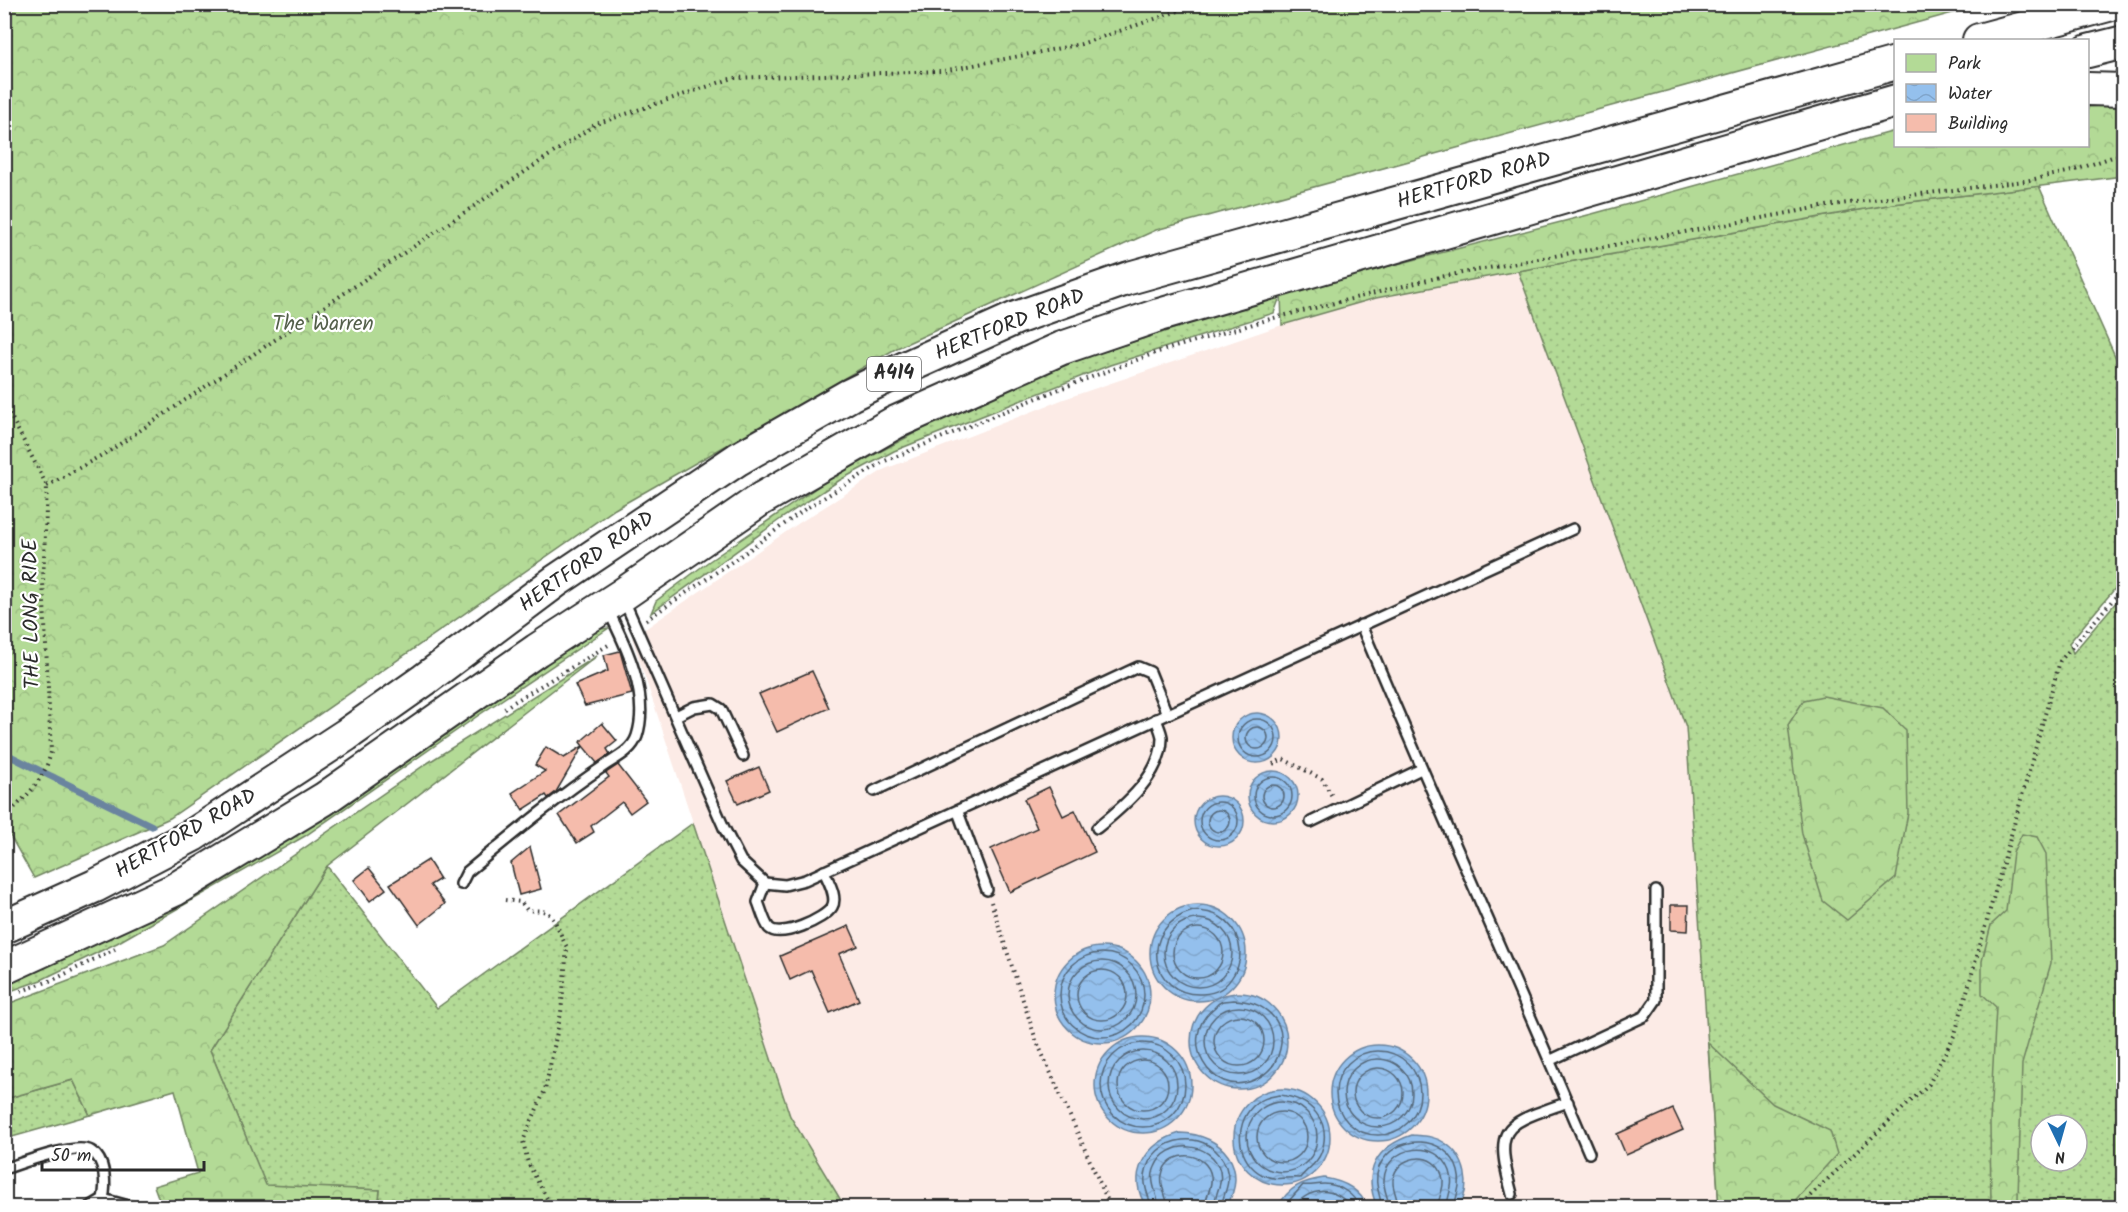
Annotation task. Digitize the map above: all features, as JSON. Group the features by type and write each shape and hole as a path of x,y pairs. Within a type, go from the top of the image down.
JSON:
{"highway":[{"path":"1983,39 2112,4"},
{"path":"2089,51 2124,42"},
{"name":"HERTFORD ROAD","path":"4,927 95,886 193,835 346,735 556,581 738,459 850,395 905,368 1016,318 1129,278 1894,64"},
{"path":"2089,89 2124,90"},
{"name":"HERTFORD ROAD","path":"4,969 184,884 324,800 537,650 761,499 894,423 1062,348 1159,315 1894,102"}],"lane":[{"path":"614,600 636,627 724,828 741,861 765,884 785,885 805,880 958,812 1573,529"},
{"path":"461,884 467,872 566,792 631,748 637,735 638,691 628,652 621,636 614,600"},
{"path":"1361,625 1421,769 1551,1060 1589,1153"},
{"path":"874,791 1138,667 1150,672 1167,714"},
{"path":"676,716 694,707 713,704 721,709 743,756"},
{"path":"1097,828 1125,805 1142,786 1153,768 1160,752 1162,735 1156,719"},
{"path":"1311,822 1421,769"},
{"path":"958,812 987,890"},
{"path":"765,884 758,902 769,928 776,932 794,929 822,917 833,906 834,897 824,871"},
{"path":"1551,1060 1645,1016 1656,1000 1656,891"},
{"path":"1512,1194 1502,1160 1503,1140 1511,1125 1568,1102"},
{"path":"4,1169 67,1150 92,1151 100,1161 106,1184 103,1199"},
{"path":"88,1208 103,1199 136,1208"}],"path":[{"path":"47,486 111,450 596,124 733,78 943,71 1081,44 1187,8 1212,4"},
{"path":"636,627 805,509 885,461 1049,393 1158,352 1270,319 1440,277 1832,205 2025,181 2072,171 2124,153"},
{"name":"THE LONG RIDE","path":"4,403 47,486 43,581 51,752 41,780 4,818"},
{"path":"1797,1208 1929,1084 1955,1035 2060,661 2124,587"},
{"path":"501,710 621,636"},
{"path":"1273,764 1283,759 1322,779 1339,809"},
{"path":"987,890 1036,1040 1111,1208"},
{"path":"505,900 521,902 527,910 547,913 559,928 560,937 567,947 561,1013 545,1090 523,1141 528,1163 552,1208"},
{"path":"4,997 55,979 117,948"}],"shaded area":[{"path":"1518,271 1686,727 1720,1207 845,1207 790,1116 632,638 799,523 885,469 1064,399 1282,325 1376,298"}],"green space":[{"name":"The Warren","path":"4,5 1982,5 1156,230 897,348 615,509 170,818 34,878 4,825"},
{"path":"2123,104 2123,176 1893,204 1376,298 1282,325 1281,294 1592,214 1894,131 1894,147 2089,147 2089,107"},
{"path":"2039,186 2123,374 2123,579 2069,643 2073,653 2123,594 2123,1207 1719,1207 1686,727 1518,271 1893,204"},
{"path":"1281,294 1274,313 1110,365 894,451 840,480 782,518 651,613 656,601 708,562 829,479 939,420 1077,360"},
{"path":"609,628 305,836 117,943 41,980 5,993 4,986 113,936 200,888 592,630"},
{"path":"597,656 327,866 210,1050 266,1185 380,1190 378,1207 179,1208 161,1205 154,1186 198,1173 175,1090 90,1115 73,1080 5,1099 5,1005 164,945 426,764"},
{"path":"1823,696 1883,708 1906,730 1908,813 1896,878 1847,920 1823,901 1802,834 1788,725 1804,700"},
{"path":"693,823 790,1116 845,1207 378,1208 380,1190 266,1186 210,1050 327,866 437,1008"},
{"path":"2022,834 2037,837 2046,854 2051,963 2022,1064 2018,1198 2021,1207 1991,1207 1990,1122 1996,1007 1982,994 1982,961 1991,925 2006,911 2013,852"},
{"path":"1708,1043 1773,1104 1830,1131 1837,1154 1789,1207 1719,1207"},
{"path":"73,1080 90,1115 5,1139 5,1099"}],"water":[{"path":"1257,713 1266,715 1277,724 1282,738 1280,747 1271,758 1257,763 1248,761 1237,752 1232,738 1234,729 1243,718"},
{"path":"1273,771 1282,773 1293,782 1298,796 1296,805 1287,816 1273,821 1264,819 1253,810 1248,796 1250,787 1259,776"},
{"path":"1219,796 1228,798 1239,807 1244,821 1242,830 1233,841 1219,846 1210,844 1199,835 1194,821 1196,812 1205,801"},
{"path":"1198,905 1216,909 1232,919 1242,935 1246,953 1242,971 1232,987 1216,997 1198,1001 1180,997 1164,987 1154,971 1150,953 1154,935 1164,919 1180,909"},
{"path":"1102,947 1120,951 1136,961 1146,977 1150,995 1146,1013 1136,1029 1120,1039 1102,1043 1084,1039 1068,1029 1058,1013 1054,995 1058,977 1068,961 1084,951"},
{"path":"1239,993 1257,997 1273,1007 1283,1023 1287,1041 1283,1059 1273,1075 1257,1085 1239,1089 1221,1085 1205,1075 1195,1059 1191,1041 1195,1023 1205,1007 1221,997"},
{"path":"1143,1037 1161,1041 1177,1051 1187,1067 1191,1085 1187,1103 1177,1119 1161,1129 1143,1133 1125,1129 1109,1119 1099,1103 1095,1085 1099,1067 1109,1051 1125,1041"},
{"path":"1378,1045 1396,1049 1412,1059 1422,1075 1426,1093 1422,1111 1412,1127 1396,1137 1378,1141 1360,1137 1344,1127 1334,1111 1330,1093 1334,1075 1344,1059 1360,1049"},
{"path":"1282,1089 1300,1093 1316,1103 1326,1119 1330,1137 1326,1155 1316,1171 1300,1181 1282,1185 1264,1181 1248,1171 1238,1155 1234,1137 1238,1119 1248,1103 1264,1093"},
{"path":"1180,1133 1209,1140 1228,1156 1235,1179 1233,1193 1226,1207 1147,1208 1138,1183 1142,1162 1157,1144"},
{"path":"1412,1135 1441,1141 1458,1156 1466,1181 1459,1207 1377,1207 1371,1182 1375,1162 1389,1146"},
{"path":"1324,1178 1338,1181 1355,1190 1367,1207 1278,1207 1286,1194 1297,1186"}],"building":[{"path":"620,651 632,694 585,706 575,685 608,671 604,655"},
{"path":"812,671 829,708 777,732 759,694"},
{"path":"602,723 617,741 607,749 610,754 597,763 580,742"},
{"path":"583,746 556,792 548,798 546,795 523,810 512,793 545,771 535,765 546,747 564,758"},
{"path":"618,765 646,801 630,813 622,802 591,826 594,832 577,843 559,815 609,777 606,773"},
{"path":"759,767 769,790 738,804 727,781"},
{"path":"1049,787 1063,816 1075,810 1095,852 1010,892 991,849 1037,828 1024,799"},
{"path":"530,847 541,889 519,895 511,863"},
{"path":"428,860 440,879 430,885 445,904 419,925 390,884"},
{"path":"369,868 386,889 370,901 354,880"},
{"path":"1671,905 1689,905 1688,931 1671,930"},
{"path":"849,926 858,946 839,954 859,1000 830,1013 811,970 790,980 780,956"},
{"path":"1673,1109 1683,1130 1626,1155 1617,1134"}],"waterway":[{"path":"4,753 152,826"}]}
